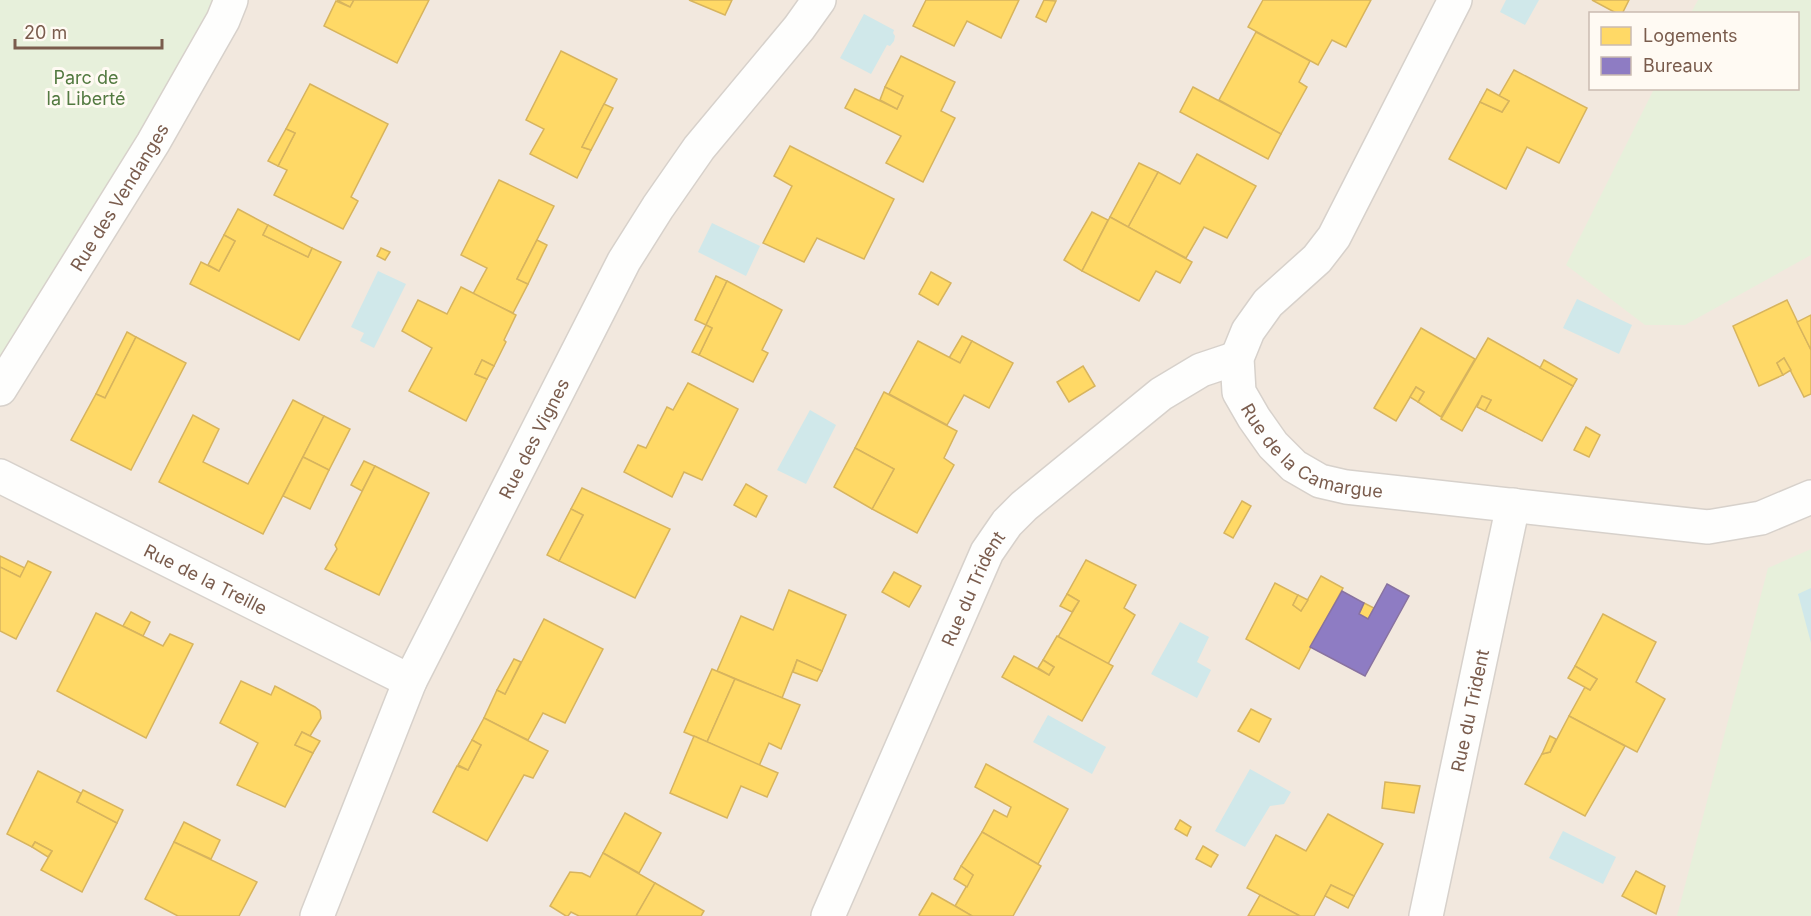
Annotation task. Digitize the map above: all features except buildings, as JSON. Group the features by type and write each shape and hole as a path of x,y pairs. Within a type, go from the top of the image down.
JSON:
{"street":[{"name":"Rue des Vendanges","path":"0,389 153,143 223,20 231,0"},
{"name":"Rue des Vignes","path":"318,916 410,681 624,261 699,148 799,28 819,0"},
{"name":"Rue de la Camargue","path":"1455,0 1334,237 1317,259 1268,303 1248,331 1237,358 1239,392 1273,445 1294,466 1320,481 1346,487 1708,527 1761,519 1811,497"},
{"name":"Rue du Trident","path":"828,916 987,552 1007,523 1024,506 1161,394 1201,370 1237,358"},
{"name":"Rue de la Treille","path":"0,476 410,681"},
{"name":"Rue du Trident","path":"1426,916 1513,505"}],"shaded area":[{"path":"0,0 1811,0 1811,916 0,916"}],"green space":[{"name":"Parc de la Liberté","path":"0,0 231,0 0,389"},
{"path":"1698,0 1811,0 1811,255 1685,325 1645,325 1566,265 1654,90 1799,90 1799,12 1692,12"},
{"path":"1811,549 1811,914 1810,916 1677,916 1768,568"}],"water":[{"path":"1506,0 1539,0 1525,25 1500,12"},
{"path":"864,14 894,30 895,36 890,46 887,45 871,74 840,58"},
{"path":"712,223 760,246 746,276 698,252"},
{"path":"378,271 406,284 374,348 360,341 364,333 351,327"},
{"path":"1577,299 1632,325 1619,354 1563,328"},
{"path":"810,410 836,425 806,484 777,470"},
{"path":"1811,588 1811,643 1798,594"},
{"path":"1180,622 1209,637 1197,662 1211,670 1197,698 1151,674"},
{"path":"1048,715 1106,747 1092,774 1033,742"},
{"path":"1250,769 1291,792 1284,804 1270,806 1245,847 1215,831"},
{"path":"1563,831 1616,857 1603,884 1549,858"}]}
